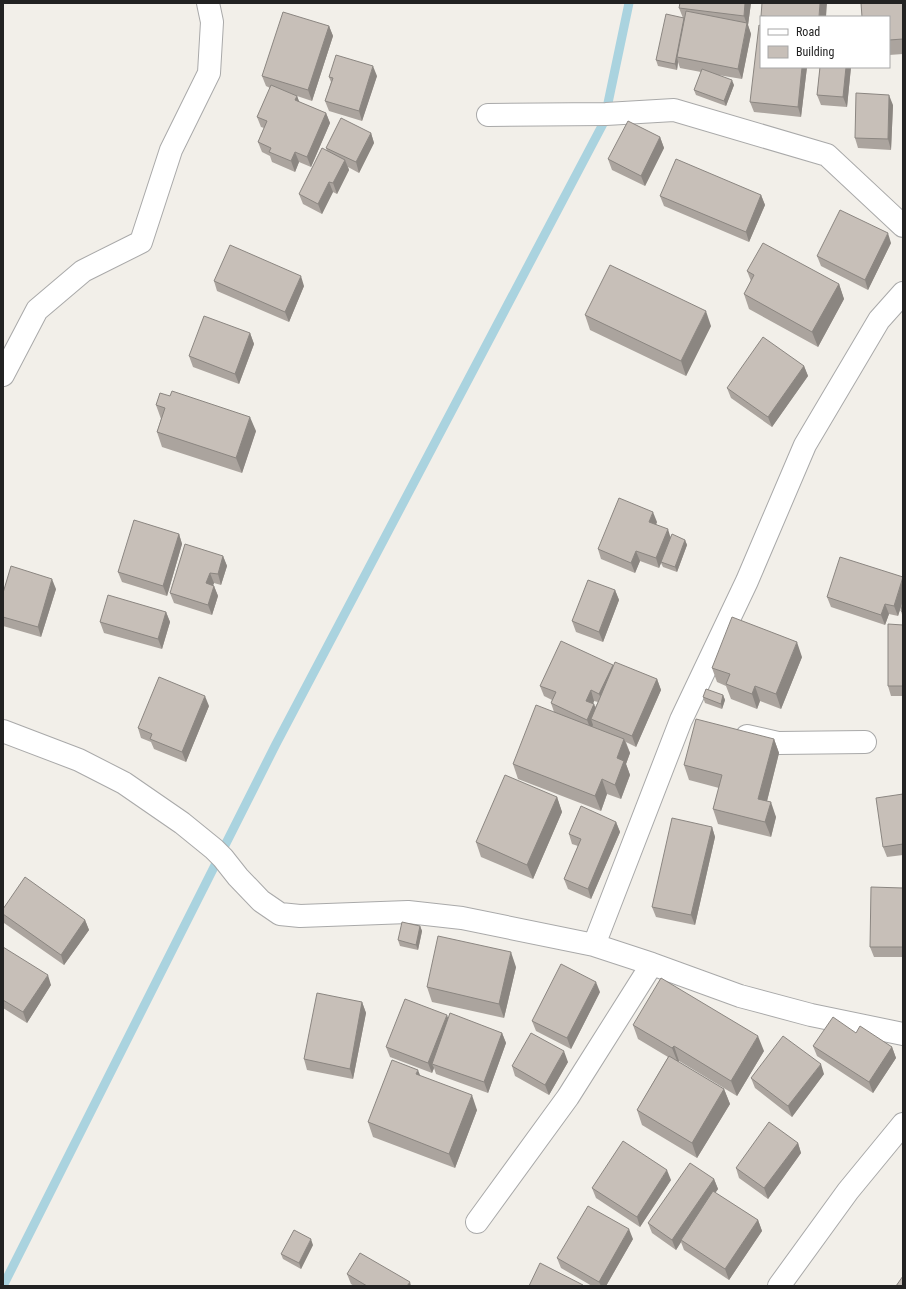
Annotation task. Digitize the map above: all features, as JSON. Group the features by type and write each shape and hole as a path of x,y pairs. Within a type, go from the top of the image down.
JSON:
{"street":[{"path":"3,375 37,310 83,271 141,242 170,150 209,73 212,22 208,3"},
{"path":"488,115 606,114 674,110 827,155 903,226"},
{"path":"594,945 681,720 747,581 805,445 879,320 903,293"},
{"path":"681,720 704,725"},
{"path":"3,731 79,760 124,783 182,823 214,849 261,901 280,914 300,916 408,912 462,918 594,945 740,996 812,1015 903,1034"},
{"path":"726,731 778,743 865,742"},
{"path":"477,1222 568,1097 652,964"},
{"path":"779,1286 848,1191 903,1124"}],"building":[{"path":"680,3 745,3 744,16 679,8"},
{"path":"762,3 820,3 819,16 761,16"},
{"path":"861,3 903,3 903,39 890,40 890,16 862,16"},
{"path":"686,11 747,23 738,69 677,57"},
{"path":"283,12 329,26 308,90 262,76"},
{"path":"666,14 684,18 675,64 656,60"},
{"path":"759,25 760,68 802,68 798,107 750,102"},
{"path":"336,55 373,66 359,111 325,101 333,78 329,77"},
{"path":"820,68 846,68 843,97 817,95"},
{"path":"702,69 732,80 724,101 694,90"},
{"path":"271,85 297,96 295,100 326,113 307,157 295,152 291,161 269,152 271,148 258,142 267,121 257,117"},
{"path":"856,93 889,95 888,139 855,138"},
{"path":"341,118 371,133 356,162 326,148"},
{"path":"628,121 660,137 641,176 608,159"},
{"path":"322,148 345,160 333,183 329,182 318,204 299,194"},
{"path":"676,159 761,195 746,232 660,196"},
{"path":"840,210 888,233 865,280 817,256"},
{"path":"763,243 839,284 812,332 744,294 754,275 747,271"},
{"path":"230,245 301,276 285,312 214,281"},
{"path":"610,265 706,311 681,361 585,315"},
{"path":"204,316 250,333 235,374 189,356"},
{"path":"763,337 804,366 768,417 727,388"},
{"path":"172,391 250,417 236,458 157,432 165,408 156,405 160,393 170,396"},
{"path":"619,498 653,512 649,522 668,529 656,558 636,551 631,563 598,549"},
{"path":"134,520 179,534 163,586 118,572"},
{"path":"672,534 685,540 675,567 661,562"},
{"path":"185,544 223,556 218,574 210,573 206,583 214,586 208,605 170,593"},
{"path":"840,557 903,577 894,606 885,604 881,615 827,597"},
{"path":"11,566 52,579 38,627 3,617 3,593"},
{"path":"588,580 615,590 599,632 572,621"},
{"path":"108,595 166,612 158,639 100,622"},
{"path":"903,599 903,612 901,611"},
{"path":"732,617 797,642 776,694 755,686 752,694 726,684 730,674 712,668"},
{"path":"888,624 903,625 903,686 888,686"},
{"path":"561,641 613,665 599,694 591,690 586,701 594,704 587,720 551,703 556,692 540,686"},
{"path":"615,662 657,679 632,736 591,719"},
{"path":"159,677 205,696 182,752 150,739 152,734 138,728"},
{"path":"706,689 723,695 721,704 703,697"},
{"path":"536,705 624,739 617,758 624,761 615,785 602,779 595,796 513,764"},
{"path":"696,719 774,739 758,799 771,802 765,822 713,809 722,775 684,765"},
{"path":"505,775 557,797 527,865 476,842"},
{"path":"903,794 903,844 883,847 876,798"},
{"path":"581,806 616,822 588,889 564,879 581,839 569,834"},
{"path":"672,818 712,827 691,915 652,907"},
{"path":"25,877 85,920 61,955 3,914 3,909"},
{"path":"871,887 903,888 903,947 870,947"},
{"path":"402,922 420,926 416,945 398,940"},
{"path":"438,936 511,952 499,1004 427,987"},
{"path":"3,947 48,975 23,1012 3,1000"},
{"path":"561,964 596,982 567,1038 532,1021"},
{"path":"661,978 758,1036 731,1081 674,1046 672,1048 633,1025"},
{"path":"317,993 362,1002 350,1069 304,1059"},
{"path":"405,999 447,1015 428,1063 386,1047"},
{"path":"450,1013 502,1033 484,1082 432,1064"},
{"path":"833,1017 856,1033 860,1026 892,1047 869,1082 813,1046"},
{"path":"531,1033 564,1051 545,1085 512,1066"},
{"path":"783,1036 821,1064 788,1106 751,1078"},
{"path":"669,1056 724,1089 692,1143 637,1110"},
{"path":"392,1060 418,1070 416,1074 472,1095 449,1154 368,1122"},
{"path":"769,1122 798,1143 764,1188 736,1168"},
{"path":"623,1141 667,1170 637,1217 592,1188"},
{"path":"690,1163 714,1179 672,1240 648,1223"},
{"path":"713,1191 758,1220 725,1269 681,1240"},
{"path":"588,1206 629,1229 599,1282 557,1258"},
{"path":"294,1230 311,1239 299,1263 281,1254"},
{"path":"360,1253 410,1282 407,1286 367,1286 347,1274"},
{"path":"540,1263 583,1285 583,1286 529,1286"},
{"path":"903,1276 903,1286 896,1286"}],"waterway":[{"path":"3,1286 276,744 604,122 629,3"}]}
